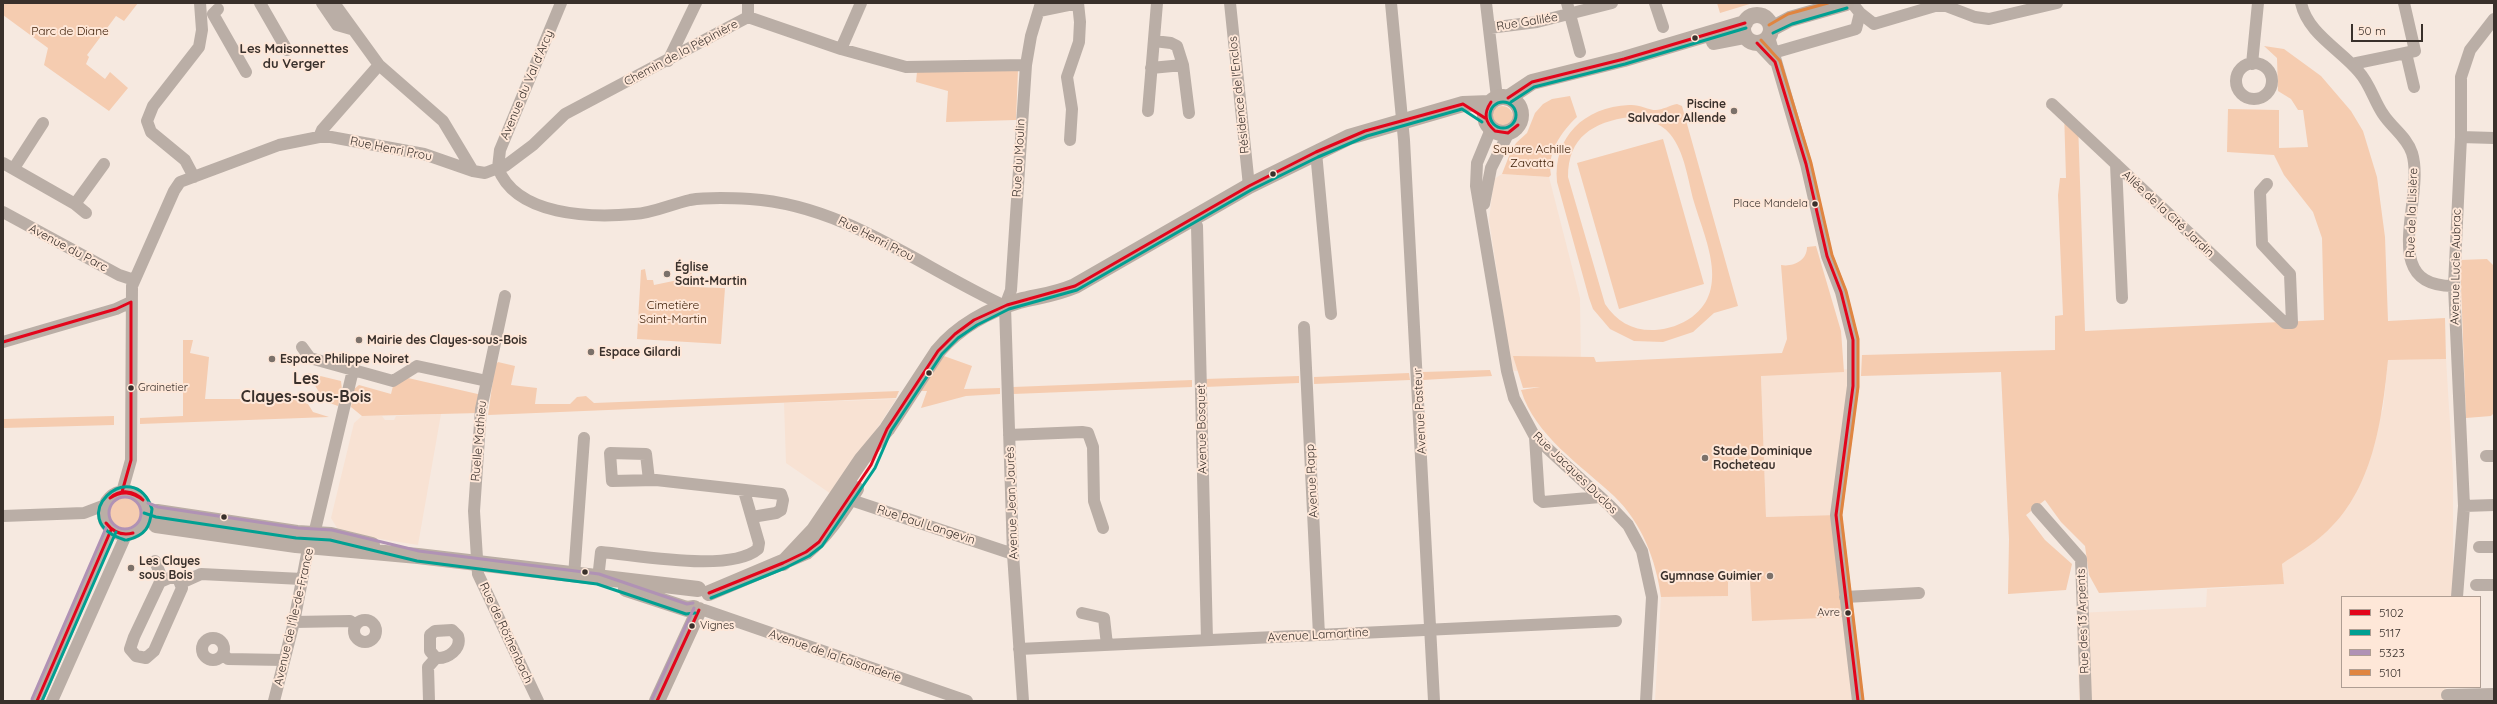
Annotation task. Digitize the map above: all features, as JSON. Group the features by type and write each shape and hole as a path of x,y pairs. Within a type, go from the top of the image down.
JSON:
{"street":[{"path":"194,177 185,160 151,132 147,121 153,106 199,47 202,30 200,3"},
{"path":"260,3 287,50"},
{"path":"322,3 336,25 351,29"},
{"path":"334,3 351,29 379,65 443,122 474,171"},
{"name":"Avenue du Val d'Arcy","path":"498,168 500,150 561,3"},
{"path":"668,61 696,3"},
{"path":"748,3 748,17"},
{"path":"841,49 862,3"},
{"path":"1040,7 1078,3 1080,22 1078,42 1067,77 1072,109 1070,140"},
{"path":"1148,111 1157,3"},
{"name":"Résidence de l'Enclos","path":"1230,3 1249,186"},
{"name":"Avenue Pasteur","path":"1391,3 1401,121 1418,367 1434,701"},
{"path":"699,609 690,599 692,593 704,591 783,563 806,552 819,542 844,498 871,465 888,429 947,341 976,319 1005,306 1054,295 1075,286 1249,186 1349,137 1463,104 1499,109 1522,113 1519,125 1509,132 1500,133 1499,109 1486,3"},
{"name":"Rue Galilée","path":"1489,28 1538,22 1568,9 1612,3"},
{"path":"1655,3 1663,27"},
{"path":"1758,31 1819,3"},
{"path":"1499,109 1527,94 1548,80 1604,65 1758,31 1790,19 1846,3"},
{"path":"1852,3 1860,13 1874,24 1935,6 1946,6 1975,17 2001,17 2050,4"},
{"path":"2252,64 2258,3"},
{"name":"Rue de la Lisière","path":"2301,3 2308,22 2352,64 2366,80 2383,114 2407,143 2412,153 2413,174 2409,255 2414,272 2430,284 2454,286"},
{"path":"2352,64 2414,51 2404,3"},
{"name":"Rue du Moulin","path":"1005,306 1011,290 1026,65 1031,36 1040,7"},
{"path":"218,9 213,14 246,72"},
{"path":"1568,9 1580,52"},
{"path":"1774,57 1856,29 1860,13"},
{"name":"Chemin de la Pépinière","path":"498,168 505,166 533,145 565,114 668,61 748,17 841,49 906,67 1026,65"},
{"name":"Avenue Lucie Aubrac","path":"2457,596 2464,506 2454,286 2461,137 2461,77 2464,66 2476,39 2494,19"},
{"path":"1758,31 1774,57 1806,164 1827,256 1841,292 1853,340 1853,386 1836,515 1858,701"},
{"path":"1154,41 1170,42 1177,46 1183,65 1189,113"},
{"path":"2406,53 2414,87"},
{"path":"319,138 322,130 379,65"},
{"path":"1151,68 1183,65"},
{"name":"Allée de la Cité Jardin","path":"2052,104 2285,323 2292,323 2290,274 2262,244 2260,192 2267,184"},
{"name":"Rue Jacques Duclos","path":"1499,109 1476,171 1508,378 1517,404 1535,437 1628,525 1642,551 1650,577 1652,597 1646,701"},
{"path":"43,123 8,165 75,204 86,213"},
{"name":"Rue Jacques Duclos","path":"1483,219 1487,180 1499,150 1509,132"},
{"path":"2461,137 2494,138"},
{"name":"Rue Henri Prou","path":"132,460 131,302 134,280 174,192 180,182 279,145 319,138 337,138 424,154 474,171 485,173 498,168 502,180 513,192 568,214 634,214 659,210 690,200 751,199 789,205 822,214 865,231 951,280 1005,306"},
{"path":"1316,152 1331,314"},
{"path":"75,204 104,164"},
{"path":"2116,164 2122,298"},
{"name":"Avenue du Parc","path":"3,212 119,275 134,280"},
{"name":"Avenue Bosquet","path":"1192,220 1197,226 1208,640"},
{"name":"Ruelle Mathieu","path":"476,563 474,511 480,409 504,296"},
{"path":"3,342 116,309 131,302"},
{"name":"Avenue Jean Jaurès","path":"1005,306 1013,554 1023,701"},
{"path":"116,309 132,331"},
{"name":"Avenue Rapp","path":"1304,327 1319,635"},
{"path":"302,346 310,358 393,381 417,366 486,381"},
{"name":"Avenue de l'Île-de-France","path":"274,701 353,370"},
{"path":"1009,435 1088,433 1094,446 1094,501 1103,528"},
{"path":"1535,437 1539,499 1543,502 1600,497"},
{"path":"574,576 584,438"},
{"path":"122,492 132,460"},
{"path":"132,460 136,494 151,517 418,556 704,591"},
{"path":"648,480 781,494 783,500 781,510 776,513 752,516"},
{"path":"598,579 600,552 716,563 752,555 758,549 759,543 744,491"},
{"path":"3,516 84,514 105,505 112,496 122,492 136,494"},
{"name":"Rue Paul Langevin","path":"844,498 1013,554"},
{"path":"39,701 108,526 105,505"},
{"path":"2464,506 2494,505"},
{"name":"Rue des 13 Arpents","path":"2037,509 2081,559 2086,701"},
{"path":"84,514 126,535 140,530 151,517"},
{"path":"52,701 126,535"},
{"path":"2480,547 2494,547"},
{"path":"155,561 161,576 160,582 134,637 130,649 136,656 146,658 154,651 182,588 178,578 169,578 160,582"},
{"name":"Rue de Röthenbach","path":"476,563 478,574 538,701"},
{"path":"181,583 204,574 302,579"},
{"path":"598,579 687,609 699,609"},
{"path":"2476,585 2494,585"},
{"path":"1845,597 1920,593"},
{"path":"657,701 699,609"},
{"name":"Avenue de la Faisanderie","path":"699,609 967,701"},
{"path":"1082,613 1104,618 1108,645"},
{"path":"294,622 350,621 356,624"},
{"name":"Avenue Lamartine","path":"1019,649 1616,621"},
{"path":"223,654 228,659 284,660"},
{"path":"429,701 428,667 436,658"},
{"path":"2447,694 2494,694"}],"shaded area":[{"path":"1502,174 1549,177 1580,298 1581,369 1512,371 1489,220 1494,179"},
{"path":"2446,359 2453,472 2453,596 2341,596 2341,688 2446,688 2445,694 2494,693 2494,701 2079,701 2077,613 2206,607 2207,589 2284,584 2282,564 2325,533 2383,409 2388,360"},
{"path":"1854,369 1836,515 1766,517 1761,373"},
{"path":"896,399 834,496 786,463 784,403"},
{"path":"441,414 418,545 374,538 337,528 331,518 354,423 362,416 382,416 385,420 394,420 396,416"},
{"path":"1750,580 1846,617 1858,701 1655,701 1661,597 1728,596 1728,582"}],"green space":[{"name":"Parc de Diane","path":"3,3 138,3 124,21 116,16 87,55 89,57 86,64 105,79 110,72 128,88 109,111 44,65 48,48 3,15"},
{"path":"1717,3 1753,3 1720,13"},
{"path":"2264,46 2284,49 2321,76 2351,111 2363,131 2377,177 2385,237 2388,321 2445,318 2446,359 2388,360 2386,383 2378,430 2364,476 2354,497 2341,517 2309,546 2282,564 2284,584 2099,593 2089,575 2085,546 2061,522 2045,500 2026,515 2045,540 2072,564 2066,590 2008,594 2009,539 2001,372 1861,376 1862,355 2055,350 2055,316 2063,315 2058,195 2060,178 2066,178 2064,111 2078,122 2085,331 2324,320 2322,238 2313,212 2284,175 2274,155 2227,152 2228,109 2279,110 2279,148 2308,147 2303,110 2298,110 2291,99 2278,91 2277,58"},
{"path":"1018,70 1016,120 946,122 948,91 916,82 917,72"},
{"name":"Square Achille Zavatta","path":"1570,96 1577,117 1556,143 1551,158 1551,175 1549,177 1502,174 1516,143 1527,133 1535,113 1543,104 1552,99"},
{"path":"1677,104 1682,106 1738,306 1714,313 1693,332 1663,342 1634,341 1610,329 1593,309 1557,182 1557,166 1560,151 1566,138 1585,118 1613,107 1636,105 1658,110","holes":["1630,117 1652,121 1662,126 1675,141 1683,158 1694,202 1704,232 1711,263 1712,278 1710,292 1703,306 1692,317 1665,329 1647,330 1633,327 1615,316 1605,304 1568,177 1572,151 1585,134 1594,128 1617,119"]},
{"path":"1502,106 1510,109 1513,117 1510,125 1502,128 1494,125 1491,117 1494,109"},
{"path":"1663,139 1704,284 1619,309 1577,163"},
{"path":"1816,246 1841,331 1844,372 1761,376 1766,517 1836,515 1846,617 1752,621 1750,580 1728,582 1728,596 1661,597 1659,583 1651,556 1640,530 1624,507 1614,496 1560,449 1537,422 1521,390 1540,387 1523,388 1513,356 1594,357 1596,362 1782,353 1787,339 1781,265 1790,265 1798,262 1805,256 1807,247"},
{"path":"2487,259 2494,266 2494,413 2491,416 2466,418 2460,260"},
{"name":"Cimetière Saint-Martin","path":"687,263 690,263 694,287 725,288 721,344 637,339 641,270 645,269 647,280 653,280 654,285 678,280 678,282 688,280"},
{"path":"183,340 193,340 190,353 209,357 205,399 291,399 308,404 313,412 329,417 140,424 140,418 183,416"},
{"path":"944,356 972,366 964,389 1000,388 1000,394 966,396 921,408 927,391 921,391"},
{"path":"498,362 515,366 511,385 537,388 535,404 570,404 577,397 586,396 594,403 899,391 896,398 488,415 495,365"},
{"path":"1490,370 1492,376 1423,380 1422,372"},
{"path":"308,373 341,381 342,390 338,406 324,401"},
{"path":"1409,373 1410,380 1314,384 1314,377"},
{"path":"1299,376 1299,383 1205,387 1204,379"},
{"path":"408,378 482,395 479,413 362,416 351,407 354,389 359,385 391,394 393,386"},
{"path":"1192,380 1192,387 1013,394 1013,387"},
{"path":"114,416 114,425 3,428 3,419"},
{"path":"122,496 128,496 132,497 139,503 142,513 141,520 135,527 128,530 122,530 118,529 111,523 108,516 108,510 109,506 115,499"}],"transit line":[{"name":"5101","path":"1769,25 1788,14 1828,3"},
{"name":"5117","path":"1773,33 1792,24 1847,8"},
{"name":"5102","path":"1508,98 1532,82 1624,59 1745,23"},
{"name":"5117","path":"1511,102 1534,87 1625,64 1746,28"},
{"name":"5101","path":"1761,40 1780,61 1811,163 1832,255 1846,291 1858,339 1858,387 1841,515 1863,700"},
{"name":"5102","path":"1757,43 1775,62 1806,164 1827,256 1841,292 1853,340 1853,386 1836,515 1858,701"},
{"name":"5102","path":"1491,102 1488,106 1486,118 1495,131 1508,133 1518,125"},
{"name":"5117","path":"1503,102 1512,106 1516,115 1512,124 1503,128 1494,124 1490,115 1494,106 1503,102"},
{"name":"5102","path":"709,593 783,563 806,552 819,542 871,465 887,429 938,351 955,334 974,320 1007,305 1075,286 1249,186 1316,152 1365,131 1463,104 1485,118"},
{"name":"5117","path":"711,598 785,568 809,556 822,546 875,468 891,431 942,354 958,338 977,325 1009,309 1077,290 1251,190 1318,157 1367,136 1462,109 1482,122"},
{"name":"5102","path":"3,342 116,309 131,302 131,460 122,492"},
{"name":"5117","path":"125,540 107,531 99,519 100,506 107,496 118,488 131,487 143,493 152,509 150,521 143,533 127,540"},
{"name":"5102","path":"110,498 118,493 127,492 135,494 143,500"},
{"name":"5102","path":"110,498 114,495 127,493 135,495 143,500"},
{"name":"5323","path":"122,497 128,497 138,504 141,513 140,519 134,526 128,529 122,529 112,522 109,516 109,510 116,500 122,497"},
{"name":"5323","path":"148,503 158,507 298,528 332,530 419,551 599,574 687,604 693,603"},
{"name":"5117","path":"144,513 156,517 296,538 330,540 417,561 597,584 686,614 695,613"},
{"name":"5102","path":"106,523 112,529 121,534 133,533"},
{"name":"5323","path":"32,699 106,528"},
{"name":"5102","path":"37,701 111,530"},
{"name":"5117","path":"42,701 116,532"},
{"name":"5323","path":"652,699 694,608"},
{"name":"5102","path":"657,701 699,610"}],"place":[{"name":"Piscine Salvador Allende","path":"1734,111"},
{"name":"Place Mandela","path":"1815,204"},
{"name":"Église Saint-Martin","path":"667,274"},
{"name":"Mairie des Clayes-sous-Bois","path":"359,340"},
{"name":"Espace Gilardi","path":"591,352"},
{"name":"Espace Philippe Noiret","path":"272,359"},
{"name":"Grainetier","path":"131,388"},
{"name":"Stade Dominique Rocheteau","path":"1705,458"},
{"name":"Les Clayes sous Bois","path":"131,568"},
{"name":"Gymnase Guimier","path":"1770,576"},
{"name":"Avre","path":"1848,613"},
{"name":"Vignes","path":"692,626"}],"district":[{"name":"Les Maisonnettes du Verger","path":"294,56"},
{"name":"Les Clayes-sous-Bois","path":"306,388"}]}
